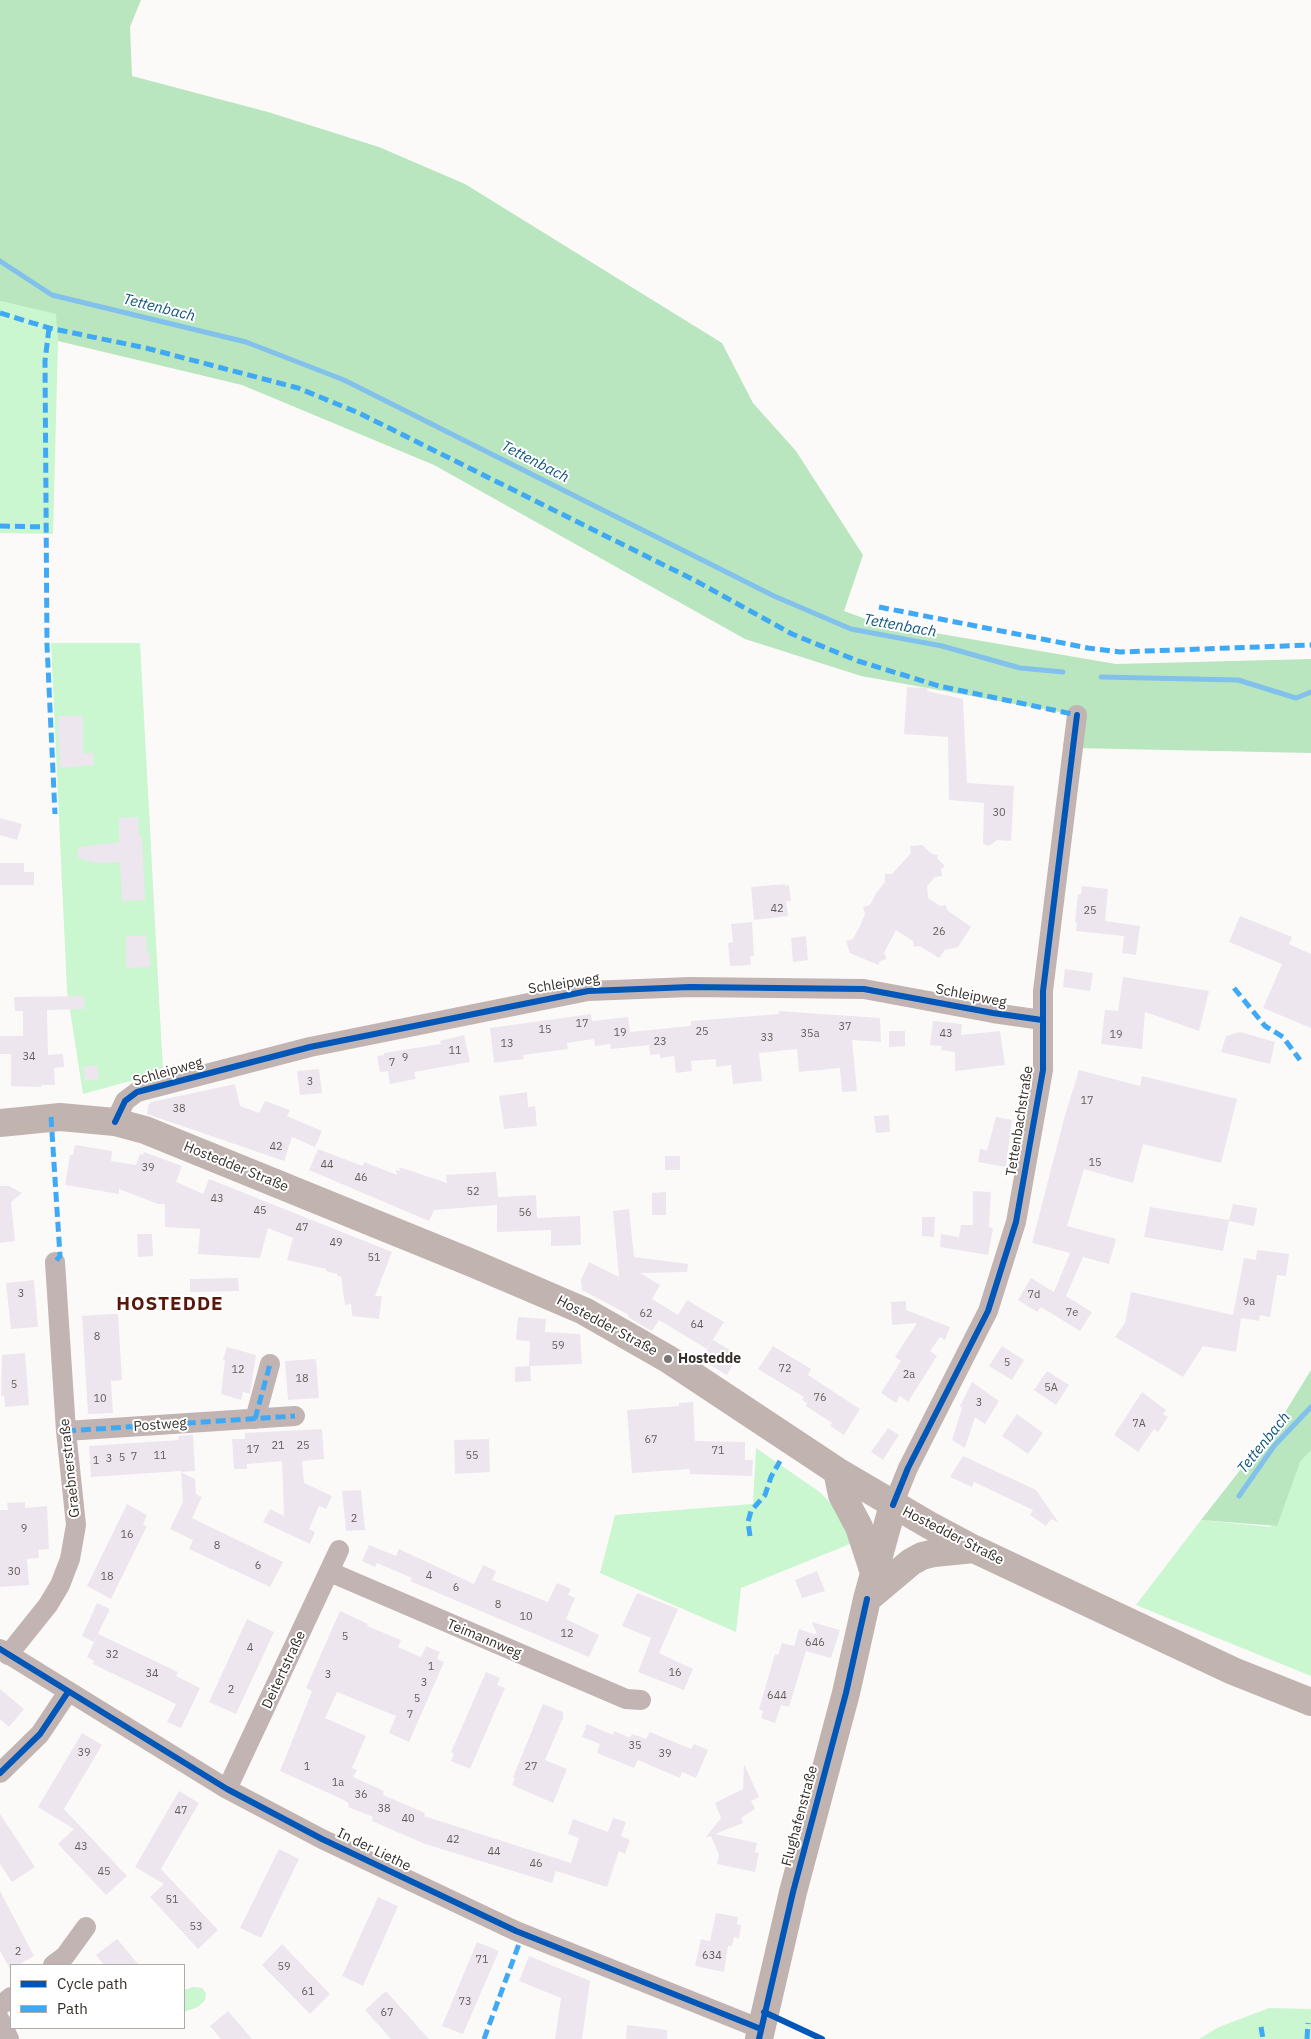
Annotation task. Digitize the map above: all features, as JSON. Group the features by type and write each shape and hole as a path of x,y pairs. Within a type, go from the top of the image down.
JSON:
{"main road":[{"name":"Hostedder Straße","path":"0,1123 51,1117 115,1122 145,1130 584,1311 676,1364 837,1471 893,1505 974,1549 1234,1671 1311,1702"},
{"path":"837,1471 842,1495 859,1527 874,1573"},
{"name":"Flughafenstraße","path":"760,2034 793,1892 846,1693 867,1599 893,1505"},
{"path":"867,1599 911,1562 922,1556 934,1552 974,1549"}],"street":[{"name":"Tettenbachstraße","path":"893,1505 905,1474 988,1311 1002,1272 1016,1222 1043,1070 1042,1020 1076,715"},
{"name":"Schleipweg","path":"115,1122 125,1101 137,1092 310,1048 588,991 690,987 864,989 993,1014 1042,1020"},
{"name":"Graebnerstraße","path":"4,1652 48,1605 60,1585 70,1559 76,1525 66,1431 56,1262"},
{"path":"255,1419 270,1364"},
{"name":"Postweg","path":"66,1431 295,1416"},
{"name":"Deitertstraße","path":"227,1789 339,1550"},
{"name":"Teimannweg","path":"330,1572 626,1699 640,1700"},
{"name":"In der Liethe","path":"4,1652 227,1789 388,1872 516,1931 760,2034"},
{"path":"0,1773 40,1734 68,1692"},
{"path":"54,1964 65,1956 86,1927"},
{"path":"0,2020 9,2039"}],"green space":[{"path":"0,0 141,0 130,27 132,76 268,112 379,147 465,184 722,343 753,403 796,451 863,555 844,611 877,623 1116,664 1311,659 1311,753 1074,748 1076,715 861,676 745,639 434,465 242,385 58,341 56,314 0,301"},
{"path":"0,301 57,314 53,534 0,533"},
{"path":"51,643 140,643 163,1072 83,1094 67,991"},
{"path":"1311,1370 1311,1450 1300,1462 1277,1526 1201,1520 1284,1414"},
{"path":"756,1448 821,1493 833,1506 844,1523 850,1544 741,1588 736,1632 600,1573 615,1515 753,1504"},
{"path":"1311,1450 1311,1676 1136,1605 1201,1520 1271,1527 1300,1462"},
{"path":"193,1987 202,1988 206,1993 205,2000 198,2007 185,2012 185,1990"},
{"path":"1269,2008 1311,2009 1311,2039 1199,2039 1219,2027"}],"building":[{"path":"907,687 928,688 927,691 963,699 967,783 1014,786 1011,841 997,840 989,846 983,844 984,803 949,800 948,737 904,734"},
{"path":"58,716 83,716 83,754 93,752 94,765 60,768"},
{"path":"138,817 139,836 142,836 145,900 122,901 120,862 96,863 78,858 78,847 119,842 119,818"},
{"path":"0,818 22,824 17,840 0,835"},
{"path":"922,845 932,854 938,855 937,858 945,866 941,869 942,876 935,877 927,886 928,898 940,906 946,905 947,910 971,927 958,947 945,950 939,958 920,946 914,947 913,941 896,930 884,953 887,959 880,961 878,965 850,953 846,941 853,939 865,914 863,907 870,905 876,893 885,882 885,874 892,874 911,853 910,846"},
{"path":"0,863 24,863 24,872 34,872 34,885 0,885"},
{"path":"785,884 785,886 789,885 791,901 786,901 788,916 754,920 751,887"},
{"path":"1082,886 1108,889 1105,921 1140,926 1136,955 1122,953 1124,936 1076,931 1078,894 1081,894"},
{"path":"1240,916 1292,937 1289,944 1311,954 1311,1028 1263,1008 1282,964 1229,942"},
{"path":"752,922 754,956 750,956 751,965 730,966 728,943 733,942 731,924"},
{"path":"126,936 146,936 147,953 150,953 150,967 126,968"},
{"path":"806,936 808,960 793,962 791,938"},
{"path":"1065,969 1093,973 1090,991 1063,987"},
{"path":"1123,977 1209,991 1199,1031 1145,1012 1142,1049 1101,1044 1105,1010 1118,1011"},
{"path":"84,996 85,1009 47,1010 48,1055 63,1054 64,1067 54,1068 55,1085 41,1085 41,1087 11,1086 11,1054 0,1054 0,1036 23,1036 23,1011 15,1011 14,997"},
{"path":"778,1011 880,1018 881,1042 852,1040 857,1091 842,1092 840,1068 799,1072 797,1049 759,1053 762,1081 733,1084 731,1065 716,1067 716,1059 691,1061 692,1071 676,1073 674,1056 660,1058 660,1054 650,1055 649,1045 611,1049 610,1044 595,1046 594,1039 567,1043 568,1049 523,1055 524,1059 494,1063 490,1028 591,1014 592,1021 628,1017 630,1032 691,1026 691,1021 779,1014"},
{"path":"933,1021 962,1024 961,1035 1000,1031 1005,1065 955,1071 955,1052 941,1050 942,1046 930,1045"},
{"path":"889,1031 905,1031 905,1046 889,1047"},
{"path":"1240,1032 1275,1042 1270,1064 1221,1052 1226,1036"},
{"path":"464,1035 470,1062 414,1072 416,1079 390,1084 388,1071 380,1072 377,1056 384,1055 384,1053 441,1044 440,1041"},
{"path":"97,1065 99,1079 85,1081 83,1067"},
{"path":"319,1069 322,1093 300,1095 297,1071"},
{"path":"1079,1070 1140,1086 1142,1076 1237,1099 1221,1163 1143,1144 1133,1183 1084,1169 1067,1226 1116,1239 1109,1264 1083,1257 1066,1296 1092,1312 1080,1331 1041,1307 1037,1312 1018,1300 1031,1278 1054,1292 1070,1253 1032,1243 1065,1115"},
{"path":"235,1084 240,1106 259,1113 265,1101 290,1110 287,1116 322,1131 315,1147 292,1137 284,1161 147,1114 148,1106 151,1102"},
{"path":"527,1092 528,1107 535,1106 537,1126 504,1129 499,1096"},
{"path":"889,1115 890,1132 876,1133 874,1116"},
{"path":"996,1117 1012,1120 1006,1167 978,1162 980,1149 987,1150"},
{"path":"75,1145 112,1151 111,1161 136,1165 140,1154 143,1155 144,1152 182,1166 176,1182 203,1194 209,1179 392,1252 375,1296 382,1296 379,1319 352,1316 351,1304 345,1305 341,1277 337,1276 337,1274 326,1271 326,1269 287,1260 293,1238 268,1228 260,1258 198,1254 200,1229 165,1227 165,1204 158,1204 119,1189 119,1194 65,1185 70,1155 73,1155"},
{"path":"318,1149 363,1166 364,1162 397,1175 396,1170 400,1171 399,1167 447,1183 446,1175 496,1172 498,1197 536,1195 537,1218 580,1216 581,1245 551,1246 551,1230 497,1232 497,1205 434,1210 429,1221 309,1170"},
{"path":"665,1156 680,1156 680,1170 665,1170"},
{"path":"0,1186 9,1186 22,1193 11,1202 15,1241 0,1243"},
{"path":"973,1191 991,1192 989,1227 993,1228 988,1255 940,1247 941,1234 959,1237 961,1225 973,1225"},
{"path":"666,1192 666,1215 652,1215 652,1193"},
{"path":"1233,1204 1257,1208 1254,1226 1229,1221 1223,1251 1144,1237 1150,1207 1229,1220"},
{"path":"629,1209 634,1257 688,1264 687,1272 640,1273 660,1285 652,1299 678,1315 687,1300 724,1322 707,1349 659,1320 652,1331 628,1317 629,1315 582,1290 581,1280 589,1262 619,1277 613,1211"},
{"path":"922,1217 935,1217 934,1237 922,1236"},
{"path":"137,1234 152,1234 153,1256 138,1257"},
{"path":"1257,1250 1289,1254 1286,1276 1277,1275 1270,1317 1260,1315 1259,1321 1241,1318 1236,1352 1203,1346 1183,1377 1115,1337 1125,1323 1131,1292 1233,1315 1244,1258 1256,1260"},
{"path":"238,1278 239,1291 190,1292 190,1279"},
{"path":"34,1280 38,1327 11,1329 6,1283"},
{"path":"906,1301 906,1310 950,1327 945,1340 940,1337 930,1351 937,1356 908,1402 900,1396 896,1403 881,1393 901,1361 895,1357 917,1323 892,1325 891,1302"},
{"path":"118,1314 122,1380 111,1381 113,1413 88,1414 82,1316"},
{"path":"518,1317 546,1319 545,1332 580,1334 582,1364 530,1366 531,1381 515,1382 515,1367 529,1366 530,1341 516,1340"},
{"path":"713,1340 730,1350 728,1353 737,1358 727,1375 701,1360"},
{"path":"773,1346 811,1369 808,1375 860,1409 844,1435 830,1426 832,1423 806,1406 807,1403 802,1400 804,1397 758,1369"},
{"path":"1002,1346 1024,1360 1012,1380 989,1366"},
{"path":"227,1347 256,1355 250,1394 243,1392 241,1400 221,1394 225,1360 223,1360"},
{"path":"25,1353 29,1405 5,1407 4,1396 1,1396 2,1355"},
{"path":"316,1359 319,1398 288,1400 285,1361"},
{"path":"1047,1371 1069,1385 1056,1405 1034,1390"},
{"path":"972,1382 999,1401 985,1424 975,1417 965,1448 952,1440 962,1408 960,1406"},
{"path":"1142,1392 1166,1410 1163,1414 1168,1417 1158,1432 1154,1429 1138,1452 1114,1435"},
{"path":"693,1402 695,1441 745,1442 745,1460 753,1460 752,1476 690,1474 690,1469 632,1473 627,1410 679,1406 679,1403"},
{"path":"1017,1414 1043,1433 1028,1454 1002,1436"},
{"path":"888,1428 899,1435 883,1460 871,1452"},
{"path":"322,1429 324,1459 302,1461 304,1483 332,1496 326,1509 319,1506 309,1529 315,1532 310,1544 263,1522 270,1509 284,1516 282,1461 247,1464 247,1469 234,1469 232,1439 245,1439 245,1433"},
{"path":"193,1435 195,1471 91,1477 89,1446 179,1440 178,1436"},
{"path":"489,1439 490,1472 455,1474 454,1440"},
{"path":"963,1456 1036,1490 1059,1523 1051,1519 1046,1526 1030,1515 1033,1510 974,1482 972,1487 950,1477"},
{"path":"181,1472 195,1479 196,1494 202,1497 192,1518 283,1562 270,1587 189,1549 193,1540 170,1529 183,1502"},
{"path":"361,1490 365,1530 346,1531 342,1491"},
{"path":"25,1502 25,1508 47,1506 49,1549 38,1550 39,1558 27,1559 29,1585 0,1587 0,1510 8,1510 7,1503"},
{"path":"127,1504 147,1515 143,1525 147,1526 111,1599 87,1586"},
{"path":"369,1545 396,1556 399,1549 474,1584 483,1565 496,1571 492,1580 548,1602 557,1583 571,1589 568,1595 575,1598 566,1619 599,1635 589,1657 410,1581 412,1578 377,1563 375,1567 362,1561"},
{"path":"817,1571 825,1591 802,1598 795,1580"},
{"path":"637,1593 678,1609 659,1653 693,1669 684,1690 638,1672 651,1638 622,1626"},
{"path":"97,1603 110,1609 94,1642 82,1636"},
{"path":"340,1611 368,1624 367,1626 401,1640 398,1647 421,1657 426,1646 440,1652 437,1659 444,1662 409,1742 389,1733 396,1716 337,1692 325,1718 366,1736 352,1768 357,1770 353,1777 384,1791 383,1795 425,1813 424,1816 571,1863 579,1838 568,1834 573,1819 608,1832 613,1818 626,1822 621,1836 630,1840 625,1854 619,1851 607,1887 556,1871 552,1883 425,1844 372,1821 373,1817 348,1807 349,1804 344,1800 280,1771 312,1691 306,1688"},
{"path":"247,1619 274,1632 236,1714 209,1702"},
{"path":"812,1622 840,1630 831,1658 806,1651 789,1707 781,1705 775,1723 761,1718 763,1711 759,1709 775,1654 778,1655 782,1643 794,1646 799,1629 817,1635"},
{"path":"98,1634 178,1672 176,1676 200,1688 181,1728 167,1722 176,1704 93,1664 94,1661 87,1657"},
{"path":"486,1672 500,1678 497,1685 505,1688 470,1769 451,1761 454,1754 451,1752"},
{"path":"0,1689 24,1709 9,1727 0,1719"},
{"path":"543,1704 563,1712 563,1718 545,1760 567,1769 553,1803 512,1785 515,1778 513,1777"},
{"path":"587,1724 613,1735 614,1731 630,1738 632,1734 646,1739 650,1732 691,1749 694,1744 708,1750 696,1778 682,1772 680,1778 638,1760 634,1768 597,1753 600,1744 582,1737"},
{"path":"82,1733 102,1745 64,1809 127,1876 106,1895 58,1844 74,1829 38,1807"},
{"path":"744,1764 759,1797 751,1801 755,1809 741,1818 743,1823 715,1834 757,1843 755,1852 759,1853 755,1872 717,1864 719,1855 711,1836 705,1838 721,1818 715,1803 743,1789"},
{"path":"179,1791 199,1803 161,1869 218,1930 198,1949 150,1897 164,1884 135,1867"},
{"path":"0,1814 35,1867 12,1882 0,1864"},
{"path":"279,1849 299,1859 261,1938 240,1928"},
{"path":"0,1891 34,1956 20,1964 10,1964 10,1969 0,1951"},
{"path":"378,1897 398,1906 363,1986 342,1976"},
{"path":"716,1913 738,1917 737,1924 741,1925 739,1939 734,1937 732,1946 728,1946 724,1972 695,1966 701,1939 710,1941"},
{"path":"117,1939 138,1964 103,1964 96,1955"},
{"path":"477,1942 499,1951 463,2034 442,2026"},
{"path":"282,1944 330,1994 310,2014 262,1965"},
{"path":"529,1956 590,1981 582,2039 555,2039 561,1998 519,1981"},
{"path":"386,1991 429,2039 391,2039 365,2010"},
{"path":"228,2011 252,2039 221,2039 210,2026"},
{"path":"627,2025 667,2030 667,2039 626,2039"}],"waterway":[{"name":"Tettenbach","path":"0,261 52,295 246,342 344,380 774,596 851,629 942,646 1020,668 1063,672"},
{"name":"Tettenbach","path":"1101,677 1238,680 1296,698 1311,692"},
{"name":"Tettenbach","path":"1239,1496 1274,1446 1311,1407"}],"marked path":[{"path":"0,313 49,328 146,348 298,388 359,413 696,581 792,634 858,661 939,686 1077,715"},
{"path":"49,328 45,361 47,645 55,814"},
{"path":"0,526 47,527"},
{"path":"879,607 1088,648 1120,652 1311,645"},
{"path":"1234,988 1265,1026 1283,1037 1300,1060"},
{"path":"51,1117 60,1256 55,1262"},
{"path":"255,1419 270,1364"},
{"path":"66,1431 295,1416"},
{"path":"750,1536 748,1522 751,1511 765,1495 771,1477 780,1461"},
{"path":"484,2039 519,1944"},
{"path":"1307,2039 1308,2023"},
{"path":"1261,2027 1263,2039"}],"cycle path":[{"path":"893,1505 908,1468 988,1311 1016,1222 1043,1070 1043,991 1077,715"},
{"path":"115,1122 125,1101 137,1092 310,1047 588,991 690,987 864,989 993,1013 1042,1020"},
{"path":"759,2039 793,1892 846,1693 867,1599"},
{"path":"0,1649 227,1789 322,1839 516,1931 761,2029"},
{"path":"0,1773 40,1734 68,1692"},
{"path":"764,2012 822,2039"}],"place":[{"name":"Hostedde","path":"668,1359"}],"district":[{"name":"HOSTEDDE","path":"170,1305"}]}
